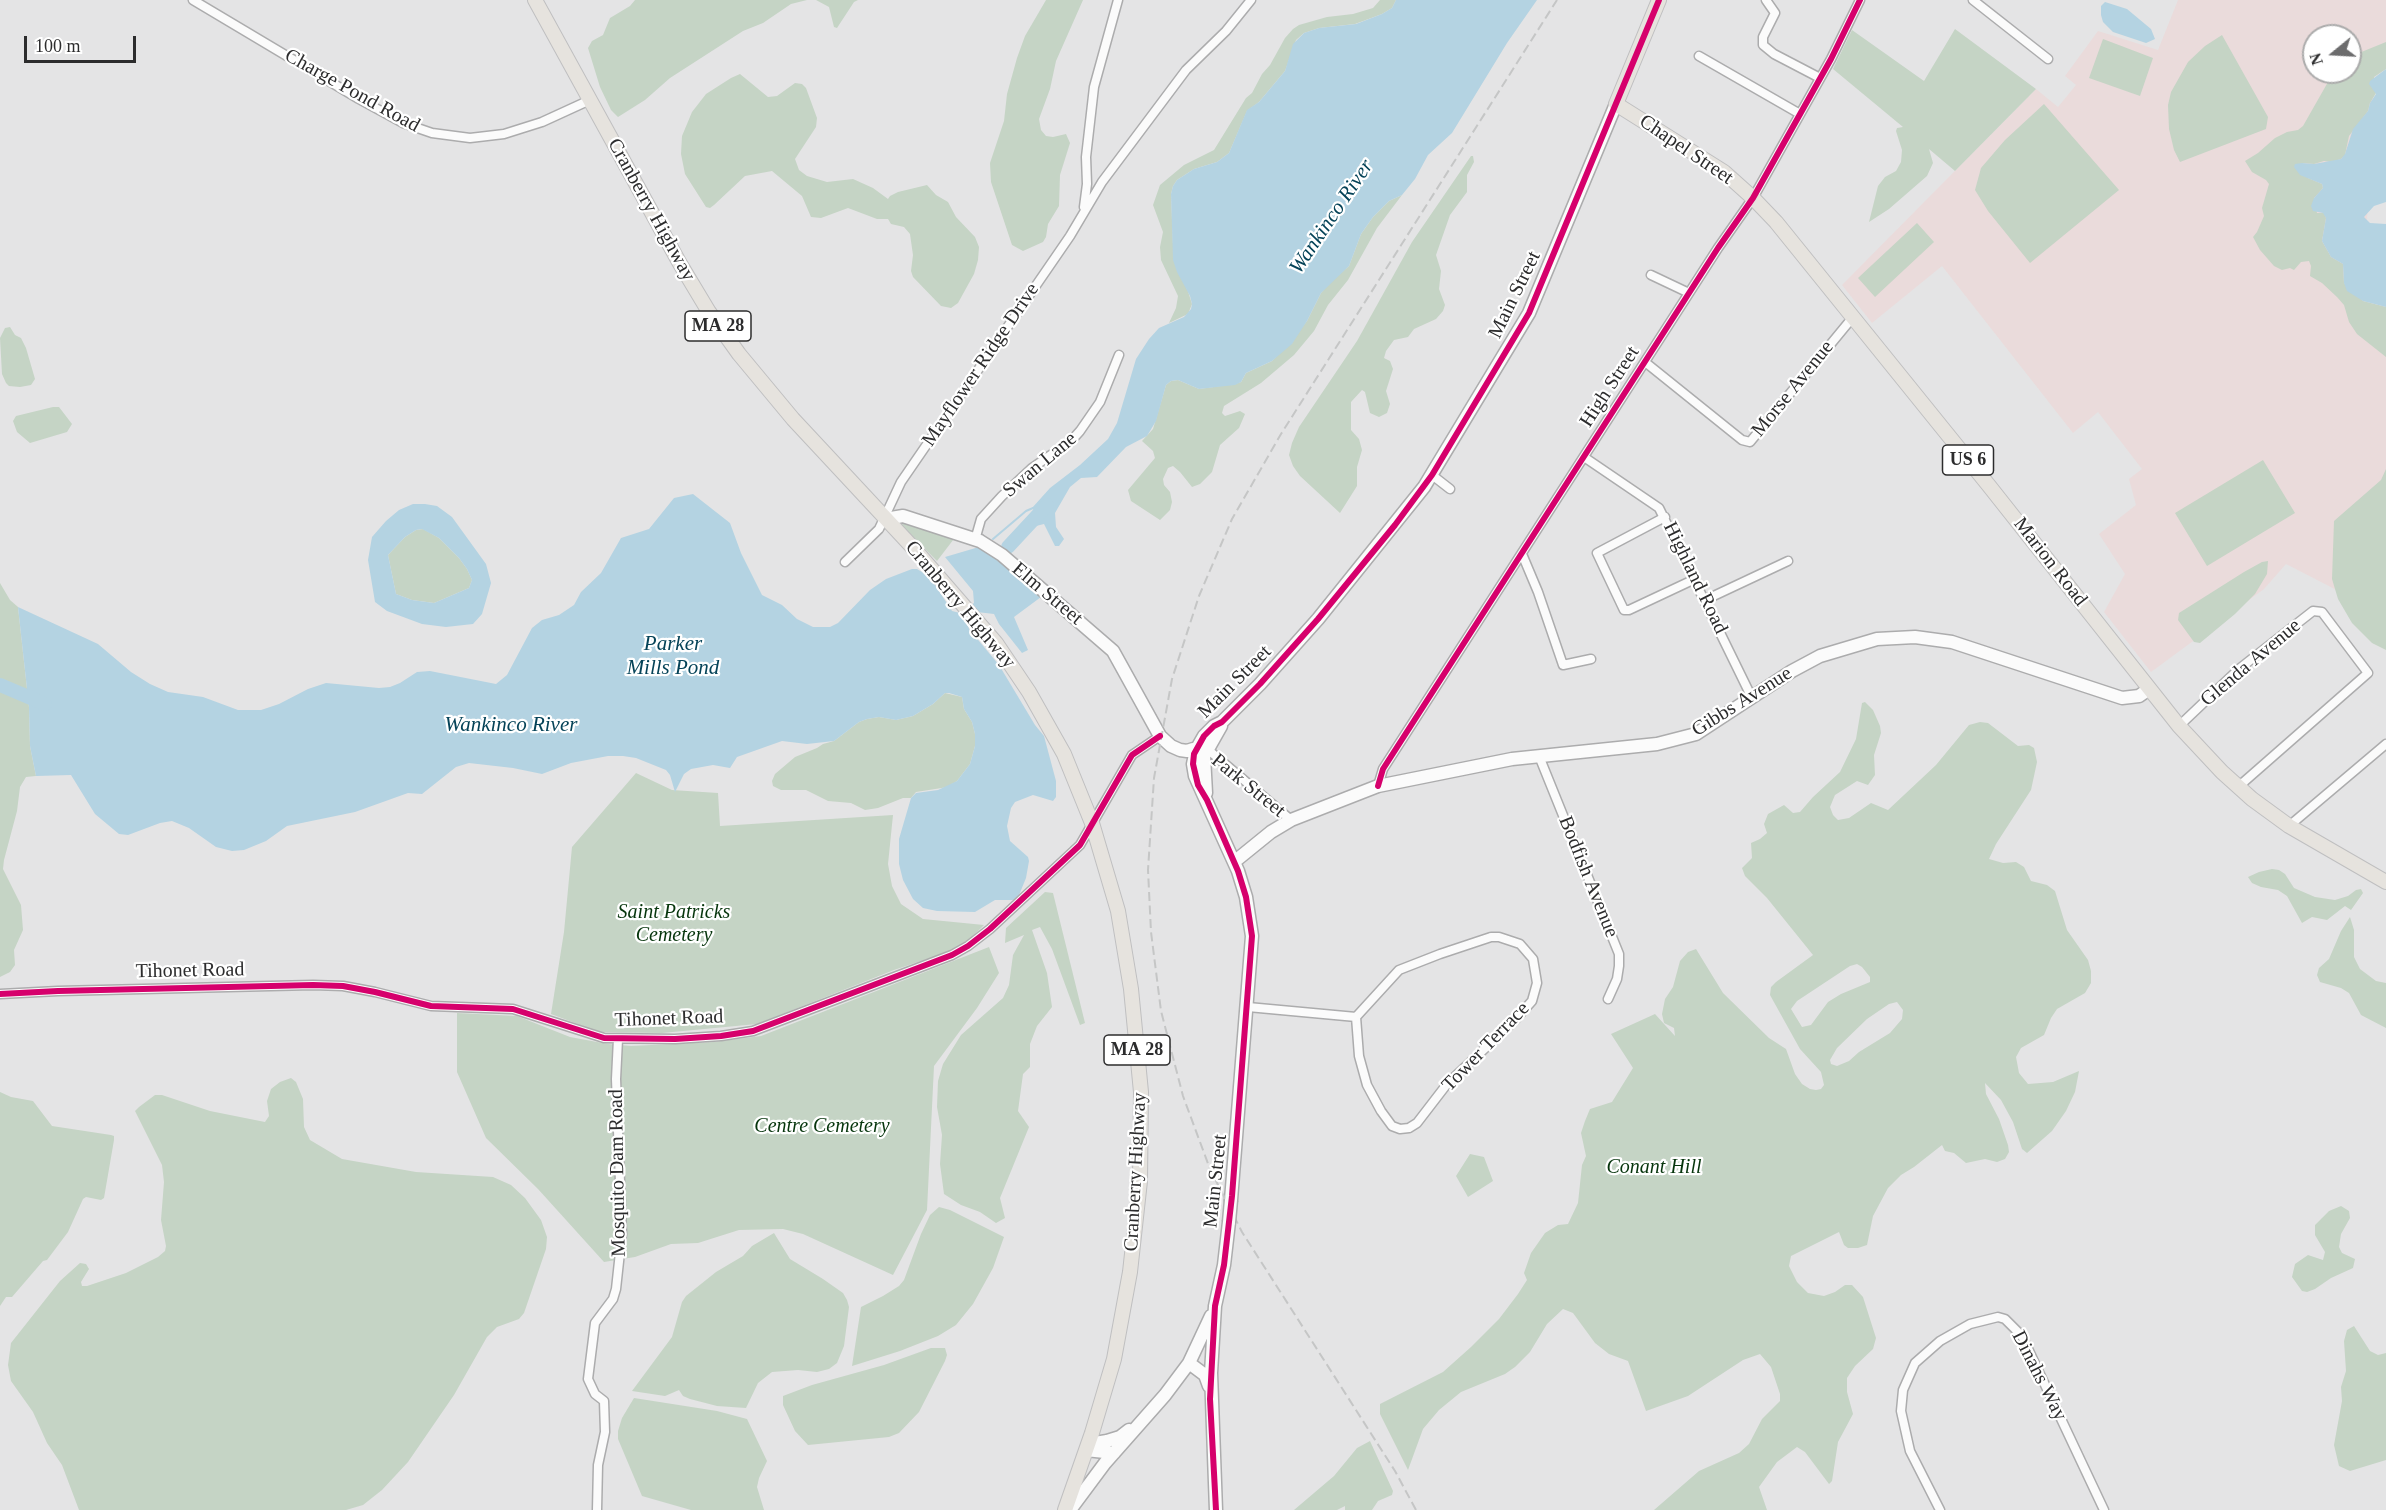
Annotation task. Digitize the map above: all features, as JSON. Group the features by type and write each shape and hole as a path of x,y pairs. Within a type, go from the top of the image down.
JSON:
{"main road":[{"name":"Cranberry Highway","path":"535,0 709,312 739,354 794,418 996,643 1029,692 1064,754 1092,823 1122,932 1131,989 1141,1092 1140,1181 1130,1272 1114,1359 1068,1510"},
{"name":"Main Street","path":"1216,1510 1211,1389 1215,1306 1224,1265 1232,1200 1252,936 1246,897 1234,862 1207,800 1203,761 1198,750 1220,731 1222,722 1318,619 1395,525 1432,475 1529,313 1659,0"},
{"name":"Chapel Street","path":"1617,104 1724,172 1753,198"},
{"name":"Marion Road","path":"1753,198 1776,222 1853,317 2179,726 2238,787 2289,826 2386,882"},
{"name":"Elm Street","path":"885,519 903,516 975,540 1002,555 1113,651 1160,736 1171,746 1187,752 1198,750"},
{"name":"Gibbs Avenue","path":"1234,862 1271,832 1292,820 1378,786 1476,765 1679,740 1711,726 1792,671 1820,656 1858,643 1890,638 1934,639 1958,644 2122,698 2134,698 2149,689"},
{"path":"1068,1510 1144,1419 1191,1358 1215,1306"},
{"path":"1191,1358 1207,1361 1211,1373"},
{"path":"1191,1358 1211,1389"},
{"path":"1088,1447 1120,1437 1144,1419"},
{"path":"1088,1447 1114,1453"}],"street":[{"name":"Charge Pond Road","path":"193,0 359,99 403,123 432,133 470,138 504,134 532,126 590,100"},
{"name":"Mayflower Ridge Drive","path":"1082,213 1086,194 1086,157 1094,87 1118,0"},
{"name":"Mayflower Ridge Drive","path":"845,562 879,529 901,482 1070,236 1102,182 1181,76 1227,31 1251,0"},
{"path":"1766,0 1775,13 1762,37 1763,45 1774,54 1820,78"},
{"name":"High Street","path":"1378,786 1383,769 1689,293 1753,198 1820,78 1860,0"},
{"path":"1973,0 2048,59"},
{"path":"1699,56 1800,114"},
{"path":"1652,275 1689,293"},
{"name":"Morse Avenue","path":"1645,362 1742,440 1750,442 1853,317"},
{"name":"Swan Lane","path":"975,540 981,519 1002,496 1032,468 1080,432 1100,402 1119,355"},
{"name":"Highland Road","path":"1584,457 1659,508 1752,698"},
{"path":"1432,475 1449,489"},
{"path":"1665,517 1597,553 1605,570 1624,609 1629,610 1695,579"},
{"path":"1522,554 1538,592 1563,665 1591,659"},
{"path":"1705,600 1788,561"},
{"name":"Glenda Avenue","path":"2179,726 2239,669 2313,611 2322,612 2368,673 2238,787"},
{"name":"Tihonet Road","path":"0,994 342,986 431,1006 513,1009 604,1038 675,1040 753,1031 952,955 968,946 990,929 1083,842 1132,755 1160,736"},
{"path":"2289,826 2386,744"},
{"name":"Park Street","path":"1198,750 1212,753 1292,820"},
{"name":"Bodfish Avenue","path":"1539,756 1618,954 1617,979 1608,999"},
{"name":"Tower Terrace","path":"1491,937 1499,937 1520,944 1533,959 1536,971 1536,993 1526,1009 1447,1084 1423,1116 1409,1128 1400,1129 1392,1126 1371,1094 1361,1066 1356,1017 1399,970 1491,937"},
{"path":"1248,1007 1356,1017"},
{"name":"Mosquito Dam Road","path":"597,1510 598,1465 605,1432 604,1401 595,1394 588,1379 595,1323 613,1299 616,1289 622,1234 616,1079 618,1039"},
{"name":"Dinahs Way","path":"1940,1510 1910,1451 1901,1411 1903,1390 1915,1363 1940,1341 1970,1324 1998,1317 2012,1324 2022,1336 2104,1510"}],"shaded area":[{"path":"2178,0 2386,0 2386,69 2374,77 2363,301 2386,307 2386,623 2358,601 2286,564 2264,589 2151,672 2104,612 2125,574 2099,534 2136,505 2129,479 2142,469 2098,412 2073,433 1942,266 1872,323 1842,285 2036,89 2058,107 2076,85 2065,76 2098,31 2158,50"}],"green space":[{"path":"635,0 807,0 791,4 763,23 743,31 670,78 645,100 618,117 611,110 600,87 588,48 592,41 603,35 610,18 630,6"},
{"path":"816,0 858,0 854,2 837,28 834,27 829,7"},
{"path":"1046,0 1083,0 1056,61 1050,89 1039,119 1041,130 1046,136 1066,134 1070,143 1060,175 1059,206 1048,224 1043,242 1023,251 1012,245 991,182 990,163 1004,121 1007,94 1017,58 1025,36"},
{"path":"1380,0 1396,0 1392,8 1382,14 1355,24 1319,28 1304,33 1296,40 1285,71 1259,102 1247,111 1229,153 1217,162 1194,169 1177,180 1173,186 1171,194 1173,244 1192,304 1188,314 1169,323 1176,308 1178,296 1161,260 1160,247 1163,232 1153,205 1160,185 1184,165 1214,150 1293,29 1327,17 1353,14 1373,8"},
{"path":"1955,29 2036,89 1955,171 1929,149 1933,163 1927,176 1889,209 1869,222 1878,186 1885,177 1896,171 1901,162 1902,150 1896,131 1897,128 1903,127 1833,69 1852,30 1924,81"},
{"path":"2222,35 2268,117 2266,129 2180,162 2174,150 2169,129 2168,105 2171,92 2188,62 2205,46"},
{"path":"2103,39 2153,58 2140,96 2089,78"},
{"path":"2386,42 2386,69 2374,77 2376,93 2368,111 2349,136 2345,155 2331,162 2302,163 2308,178 2322,184 2323,188 2314,198 2317,213 2324,213 2326,218 2322,241 2331,257 2343,264 2344,283 2363,301 2386,307 2386,357 2357,334 2349,322 2344,305 2322,283 2310,276 2309,261 2301,262 2294,270 2290,268 2282,270 2274,266 2260,250 2253,237 2264,216 2262,208 2269,184 2252,172 2245,161 2275,138 2303,126 2327,84 2362,84 2362,52"},
{"path":"740,74 768,97 777,96 795,83 802,84 806,88 817,118 816,127 795,159 799,170 807,176 827,182 853,179 873,188 888,199 898,192 927,185 936,195 948,202 956,217 975,237 979,247 974,274 958,303 951,308 941,306 913,277 910,234 904,227 891,224 888,219 877,219 848,208 821,218 811,217 802,196 772,171 745,176 714,205 710,208 706,207 685,174 681,154 682,136 692,112 706,94"},
{"path":"2044,104 2119,190 2030,263 1988,211 1975,190 1981,168 2005,140"},
{"path":"1471,156 1474,162 1467,175 1467,192 1450,215 1436,255 1441,271 1439,289 1445,305 1443,311 1436,319 1414,329 1408,337 1394,340 1386,351 1384,358 1390,361 1393,369 1386,391 1390,404 1387,413 1379,417 1370,413 1365,392 1362,390 1351,402 1351,430 1359,439 1362,450 1357,467 1357,486 1340,513 1300,476 1293,466 1289,455 1292,443 1299,427 1357,341 1412,242"},
{"path":"1402,195 1377,228 1348,280 1328,305 1314,331 1294,355 1261,383 1224,406 1222,413 1225,416 1240,411 1245,414 1239,428 1220,445 1212,472 1200,484 1192,487 1173,466 1168,468 1163,479 1172,502 1170,510 1160,520 1131,501 1128,490 1155,458 1153,451 1142,441 1153,429 1166,385 1178,380 1199,389 1235,384 1241,382 1246,373 1272,361 1307,321 1321,293 1329,283 1349,266 1361,234 1373,217 1389,201"},
{"path":"1917,223 1934,242 1875,297 1858,278"},
{"path":"10,327 15,335 21,338 26,348 35,379 31,385 9,386 2,374 0,338 5,328"},
{"path":"59,407 72,424 67,432 30,443 17,432 13,421 16,416"},
{"path":"2263,460 2295,513 2207,566 2175,513"},
{"path":"2386,469 2386,650 2372,643 2352,623 2338,599 2332,579 2334,521 2381,480"},
{"path":"892,516 960,531 937,561"},
{"path":"423,529 439,538 459,558 472,580 469,588 434,603 412,600 396,594 388,555 405,537 416,530"},
{"path":"2268,561 2267,574 2255,594 2200,643 2194,642 2178,620 2179,613 2244,572"},
{"path":"0,583 10,600 18,607 29,707 30,746 36,776 26,777 20,787 17,811 4,860 3,869 21,905 23,930 14,950 15,965 10,972 0,977"},
{"path":"945,693 962,697 964,709 972,722 975,734 975,746 970,764 957,781 948,787 916,792 911,798 903,798 878,808 865,810 851,803 828,801 806,790 781,790 773,786 772,781 775,774 795,757 834,741 859,722 879,717 896,720 913,716 933,704"},
{"name":"Conant Hill","path":"1865,702 1873,710 1880,726 1881,733 1874,755 1875,775 1868,785 1857,781 1835,795 1830,807 1838,820 1849,818 1871,803 1888,810 1936,765 1969,725 1980,722 1988,723 2018,746 2029,745 2034,748 2037,762 2031,790 1996,844 1989,859 2003,863 2016,862 2024,867 2031,881 2047,885 2055,891 2067,930 2088,960 2091,983 2085,993 2057,1009 2044,1035 2021,1048 2016,1057 2019,1073 2028,1084 2053,1082 2079,1071 2075,1092 2066,1111 2052,1131 2027,1153 2022,1149 2013,1122 2001,1100 1985,1083 1986,1094 1999,1119 2008,1145 2009,1152 2005,1159 1997,1162 1985,1159 1966,1163 1954,1153 1945,1151 1942,1145 1901,1175 1888,1188 1873,1216 1867,1245 1848,1248 1844,1245 1839,1232 1791,1256 1789,1266 1797,1282 1808,1293 1824,1296 1845,1285 1852,1285 1863,1297 1876,1338 1873,1349 1855,1366 1847,1378 1847,1392 1853,1414 1838,1442 1832,1481 1829,1484 1805,1452 1797,1447 1777,1462 1759,1487 1767,1510 1654,1510 1699,1471 1739,1453 1749,1444 1762,1419 1780,1401 1771,1367 1760,1354 1743,1360 1688,1396 1646,1411 1628,1361 1609,1354 1595,1343 1573,1313 1563,1309 1547,1324 1530,1352 1515,1367 1505,1374 1461,1392 1439,1410 1423,1429 1408,1470 1380,1414 1380,1404 1443,1372 1471,1347 1499,1319 1518,1294 1527,1280 1524,1273 1531,1253 1545,1233 1558,1225 1568,1224 1578,1203 1582,1165 1586,1156 1581,1133 1590,1109 1612,1102 1633,1068 1611,1034 1655,1014 1675,1036 1674,1028 1664,1023 1662,1014 1665,999 1673,987 1680,961 1688,952 1696,949 1723,993 1769,1038 1786,1049 1795,1074 1802,1084 1816,1090 1821,1089 1824,1085 1821,1072 1800,1049 1770,995 1771,987 1776,982 1813,955 1767,898 1745,876 1742,868 1752,858 1751,843 1767,833 1764,824 1768,814 1784,805 1793,813 1800,812 1840,772 1856,739 1862,703","holes":["1857,964 1870,977 1870,982 1828,1002 1811,1025 1802,1027 1791,1009 1797,1001 1850,966","1897,1002 1903,1010 1902,1019 1890,1033 1849,1061 1837,1066 1831,1064 1830,1060 1837,1048 1867,1019 1889,1004"]},
{"name":"Saint Patricks Cemetery","path":"636,773 672,790 718,793 720,826 893,815 888,864 892,886 901,904 923,919 984,925 972,937 951,951 894,970 757,1024 662,1033 599,1032 551,1014 564,932 572,847"},
{"path":"2272,869 2285,874 2294,888 2315,897 2335,900 2348,896 2356,890 2361,889 2363,893 2351,910 2345,906 2327,920 2312,917 2302,923 2287,896 2278,890 2252,883 2248,877"},
{"path":"1045,892 1053,893 1085,1023 1080,1025 1052,949 1040,927 1032,930 1047,973 1052,1007 1037,1026 1030,1044 1030,1067 1023,1074 1018,1111 1029,1127 1000,1198 1005,1218 996,1223 980,1212 961,1205 944,1194 940,1164 942,1135 937,1107 938,1081 943,1064 961,1035 1003,998 1009,985 1013,955 1024,935 1005,943 1006,928"},
{"path":"2350,917 2354,930 2354,957 2360,969 2376,981 2386,983 2386,1028 2361,1015 2349,993 2341,988 2320,982 2317,975 2319,968 2329,959"},
{"name":"Centre Cemetery","path":"989,947 999,973 977,1008 934,1066 927,1210 893,1275 803,1234 783,1229 739,1230 698,1243 671,1244 635,1257 604,1262 538,1189 486,1138 457,1072 457,1013 517,1016 570,1037 608,1044 631,1046 713,1042 761,1036"},
{"path":"291,1078 296,1082 303,1099 304,1127 310,1140 342,1159 416,1172 493,1177 511,1185 525,1198 541,1220 547,1237 546,1249 524,1313 519,1319 497,1327 487,1337 454,1395 408,1462 382,1490 363,1505 346,1510 79,1510 62,1465 47,1443 33,1412 11,1381 8,1365 11,1343 60,1281 80,1263 86,1264 89,1269 81,1282 82,1286 87,1286 126,1273 165,1251 161,1220 164,1182 162,1165 135,1111 139,1107 155,1095 162,1095 210,1111 265,1122 269,1116 267,1101 271,1089"},
{"path":"0,1092 11,1097 33,1101 52,1126 111,1135 114,1136 114,1140 104,1198 101,1200 86,1197 83,1199 68,1232 47,1260 43,1261 12,1297 6,1297 0,1306"},
{"path":"1470,1154 1484,1157 1493,1181 1468,1197 1456,1176"},
{"path":"2341,1206 2349,1211 2350,1218 2341,1234 2339,1247 2342,1253 2355,1259 2353,1268 2331,1278 2315,1289 2302,1291 2292,1277 2295,1264 2308,1255 2323,1260 2325,1252 2315,1235 2315,1225 2329,1211"},
{"path":"939,1207 950,1210 1004,1237 993,1268 973,1304 956,1325 938,1336 900,1351 852,1366 861,1307 899,1286 904,1280 930,1215"},
{"path":"774,1233 790,1259 843,1293 847,1300 849,1307 844,1346 837,1363 829,1369 817,1372 798,1370 772,1372 758,1383 746,1408 717,1406 690,1399 683,1396 679,1390 665,1396 632,1391 672,1337 682,1302 686,1296 716,1272 743,1256 752,1246"},
{"path":"2354,1326 2370,1351 2378,1355 2386,1353 2386,1460 2350,1471 2339,1466 2334,1445 2342,1401 2341,1387 2346,1371 2344,1341 2347,1330"},
{"path":"931,1348 945,1348 947,1355 945,1361 919,1412 899,1433 889,1437 808,1445 795,1431 783,1405 783,1396"},
{"path":"634,1398 717,1411 747,1419 767,1461 757,1487 764,1510 691,1510 642,1496 618,1439 622,1418"},
{"path":"1370,1441 1393,1491 1392,1495 1378,1501 1372,1510 1345,1510 1345,1506 1337,1510 1294,1510 1334,1476 1357,1448"}],"water":[{"path":"1396,0 1537,0 1507,43 1452,133 1428,155 1415,179 1402,195 1389,201 1373,217 1361,234 1349,266 1321,293 1292,344 1272,361 1246,373 1241,382 1235,385 1199,389 1178,380 1166,385 1156,421 1147,436 1126,447 1097,477 1081,478 1070,487 1055,513 1056,527 1064,539 1059,546 1055,546 1044,524 1032,527 1037,514 1032,508 1050,488 1108,439 1117,423 1136,359 1159,328 1184,317 1191,309 1190,296 1173,260 1171,194 1173,186 1177,180 1194,169 1217,162 1229,153 1247,110 1259,102 1285,71 1293,44 1304,33 1319,28 1356,24 1392,8"},
{"path":"2105,2 2127,9 2151,29 2155,39 2146,43 2113,32 2103,22 2101,15 2101,6"},
{"path":"2386,69 2386,202 2374,206 2364,217 2370,223 2386,224 2386,307 2363,301 2347,291 2343,264 2331,257 2322,241 2326,218 2323,213 2313,211 2311,206 2314,198 2323,188 2322,184 2300,175 2294,167 2295,164 2314,164 2341,159 2345,154 2353,129 2368,111 2376,94 2369,84 2370,81"},
{"name":"Parker Mills Pond","path":"693,494 730,523 741,553 762,595 782,605 797,619 813,627 830,627 838,623 870,590 886,579 912,569 922,572 933,582 952,611 960,613 974,603 973,591 945,557 979,547 987,550 1041,597 1014,617 1028,650 1022,653 994,614 977,612 967,620 969,629 999,665 1044,736 1056,781 1056,797 1053,801 1033,795 1015,802 1011,808 1007,826 1010,841 1028,857 1029,861 1026,878 1017,900 995,900 975,912 937,911 923,908 913,899 903,880 899,864 899,839 911,798 916,793 938,790 957,781 970,764 975,746 972,722 964,709 962,697 949,693 945,693 933,704 913,716 896,720 879,717 859,722 834,741 807,744 782,741 737,757 730,768 713,765 691,769 684,774 675,792 670,775 666,770 636,758 623,756 608,756 571,763 542,774 469,763 456,767 422,794 408,793 355,812 287,826 266,841 244,850 232,851 216,847 189,828 172,821 128,835 119,834 95,814 71,775 36,776 30,746 29,707 18,607 98,644 131,672 150,684 168,692 203,697 238,710 261,710 326,683 390,687 417,672 430,671 496,684 507,675 532,628 542,620 559,615 574,605 581,592 601,573 621,538 649,529 674,498"},
{"path":"413,504 437,506 452,517 486,564 491,583 482,614 473,624 446,627 422,624 387,611 375,602 368,560 372,537 399,510","holes":["422,529 439,538 467,569 472,580 469,588 434,603 412,600 396,594 388,555 405,537 416,530"]}],"waterway":[{"name":"Wankinco River","path":"1008,547 1047,505"},
{"path":"993,539 1026,511 1033,508"},
{"name":"Wankinco River","path":"0,685 45,704"}],"railway":[{"path":"1416,1510 1395,1471 1242,1232 1210,1169 1183,1096 1161,1011 1151,932 1148,870 1154,778 1172,679 1199,596 1232,519 1281,434 1557,0"}],"cycle path":[{"path":"1216,1510 1210,1399 1215,1306 1224,1265 1232,1196 1252,936 1246,897 1238,871 1207,800 1198,785 1193,764 1194,754 1204,736 1222,722 1260,684 1318,619 1395,525 1432,475 1529,313 1659,0"},
{"path":"1378,786 1383,769 1718,248 1753,198 1831,59 1860,0"},
{"path":"0,994 343,986 431,1006 513,1009 604,1038 675,1039 753,1031 952,955 968,946 990,929 1080,845 1132,755 1160,736"}]}
